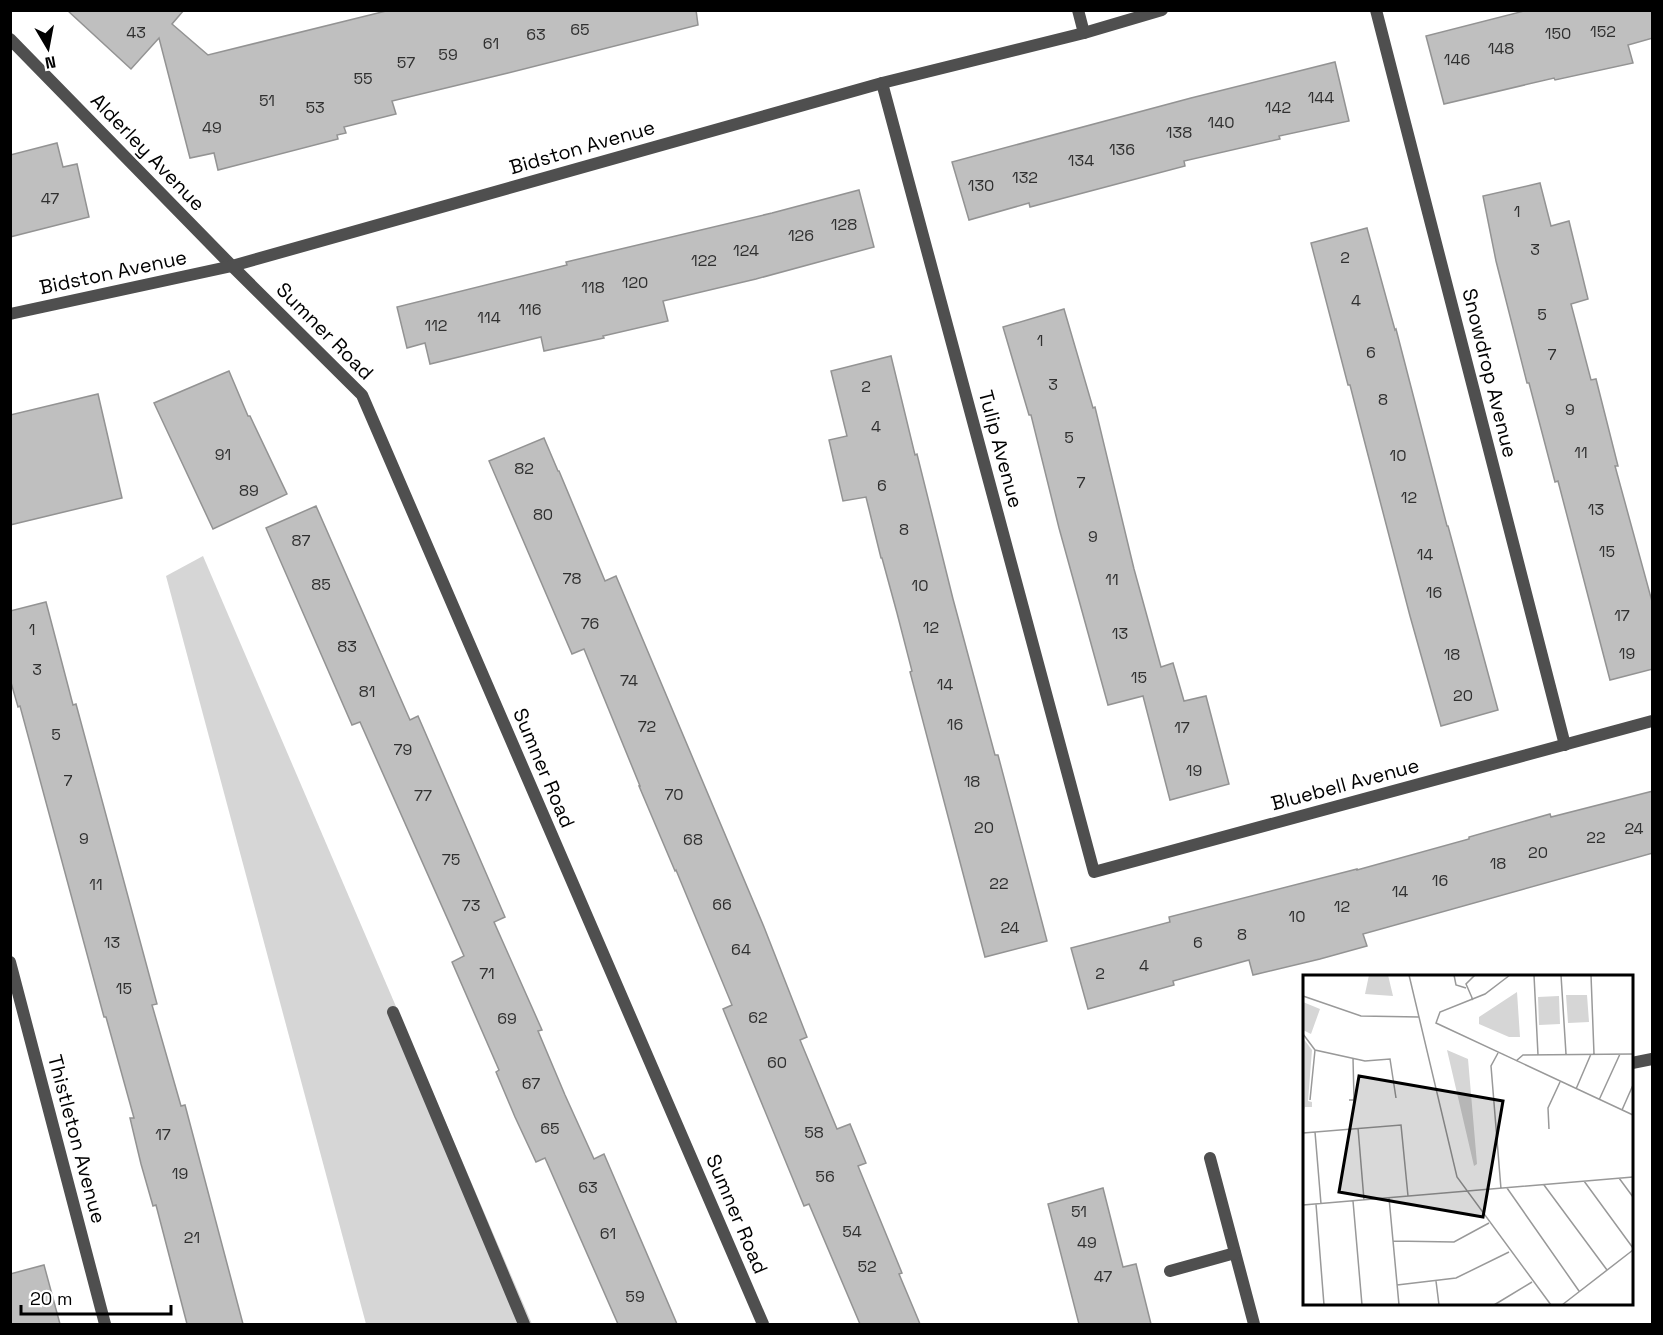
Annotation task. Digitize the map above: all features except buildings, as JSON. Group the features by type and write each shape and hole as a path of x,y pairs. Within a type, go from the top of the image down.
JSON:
{"street":[{"path":"1078,10 1084,33"},
{"name":"Bidston Avenue","path":"10,314 232,266 882,83 1084,33 1162,10"},
{"name":"Snowdrop Avenue","path":"1376,10 1565,745"},
{"name":"Alderley Avenue","path":"10,39 232,266"},
{"name":"Tulip Avenue","path":"882,83 1082,826"},
{"name":"Sumner Road","path":"232,266 362,395 763,1324"},
{"name":"Bluebell Avenue","path":"1082,826 1094,872 1653,722"},
{"name":"Thistleton Avenue","path":"10,962 105,1324"},
{"path":"393,1012 524,1324"},
{"path":"1633,1063 1653,1059"},
{"path":"1210,1158 1254,1324"},
{"path":"1170,1271 1235,1253"}],"shaded area":[{"path":"203,556 532,1324 366,1324 166,576"}]}
